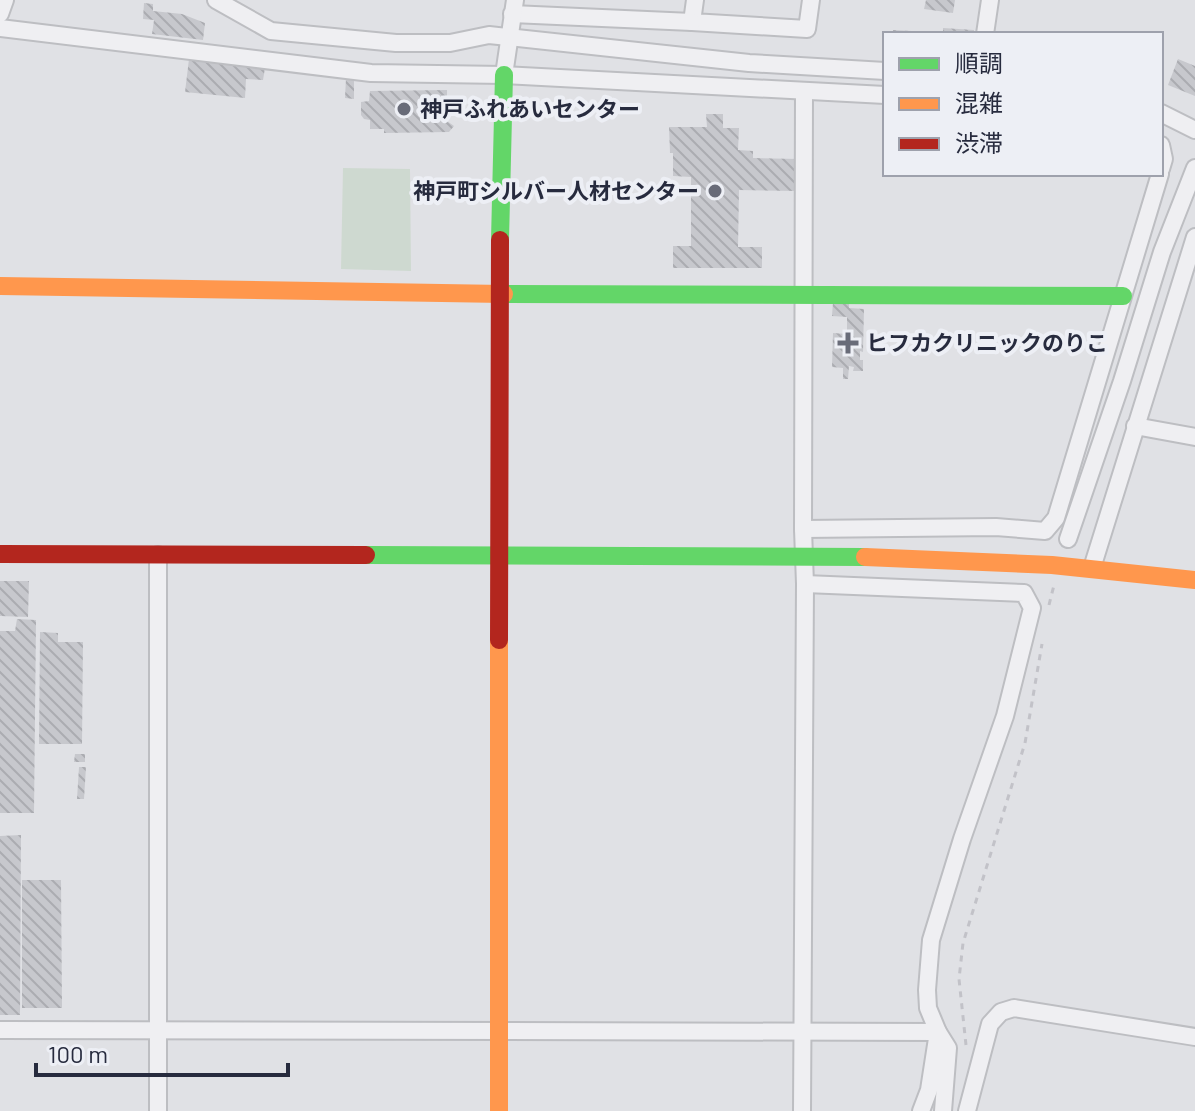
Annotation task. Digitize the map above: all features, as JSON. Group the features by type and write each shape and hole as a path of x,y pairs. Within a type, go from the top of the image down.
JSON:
{"street":[{"path":"0,14 5,0"},
{"path":"216,0 271,31 396,43 450,43 489,35 749,63 883,71"},
{"path":"692,22 695,0"},
{"path":"499,1111 499,294 504,75 514,7 807,29 811,0"},
{"path":"985,32 990,0"},
{"path":"0,28 371,73 504,75 883,95"},
{"path":"802,1111 804,92"},
{"path":"1163,114 1195,130"},
{"path":"1068,539 1162,252 1195,168"},
{"path":"803,529 996,527 1045,531 1056,518 1159,176"},
{"path":"1092,568 1195,237"},
{"path":"0,286 499,294 1123,296"},
{"path":"1135,426 1195,437"},
{"path":"0,554 975,559 1195,580"},
{"path":"158,555 158,1111"},
{"path":"805,584 1024,593 1032,608 1005,716 931,940 928,1008 948,1048 943,1111"},
{"path":"967,1111 990,1024 1001,1012 1014,1008 1195,1037"},
{"path":"0,1030 938,1032"},
{"path":"921,1111 929,1090 938,1032"}],"path":[{"path":"1047,612 1060,565"},
{"path":"966,1048 959,979 963,943 1025,743 1042,642"}],"shaded area":[{"path":"343,168 410,169 411,271 341,269"}],"building":[{"path":"926,0 955,0 953,13 924,9"},
{"path":"144,3 153,4 153,11 182,14 205,23 203,40 152,34 154,20 143,19"},
{"path":"943,28 974,30 974,32 943,32"},
{"path":"189,59 265,68 263,80 246,79 245,98 185,92"},
{"path":"1178,59 1195,66 1195,96 1168,85"},
{"path":"346,78 354,78 354,99 345,98"},
{"name":"神戸ふれあいセンター","path":"447,90 447,121 454,126 449,132 384,133 384,129 370,129 370,120 361,115 361,102 369,101 370,91"},
{"name":"神戸町シルバー人材センター","path":"706,114 723,114 723,128 739,128 738,150 753,151 753,158 798,159 797,191 739,190 738,247 762,247 762,268 673,268 673,246 691,246 691,177 673,176 669,127 707,127"},
{"name":"ヒフカクリニックのりこ","path":"833,302 849,302 849,308 864,309 863,352 860,351 863,371 853,371 854,367 849,366 848,379 843,379 843,368 832,367 833,333 847,334 847,317 832,316"},
{"path":"0,581 29,581 28,617 0,616"},
{"path":"17,619 36,620 34,813 0,813 0,631 15,631"},
{"path":"40,632 58,633 58,642 83,642 82,744 39,744"},
{"path":"75,754 85,754 85,762 74,762"},
{"path":"79,767 86,767 84,799 77,799"},
{"path":"21,835 20,1015 0,1015 0,836"},
{"path":"22,880 61,880 62,1008 22,1008"}],"traffic: fast":[{"path":"500,240 504,75"},
{"path":"504,294 1123,296"},
{"path":"366,555 865,557"}],"traffic: slow":[{"path":"0,286 504,294"},
{"path":"865,557 1052,565 1195,580"},
{"path":"499,640 499,1111"}],"traffic: jam":[{"path":"499,640 500,240"},
{"path":"0,554 366,555"}],"place":[{"name":"神戸ふれあいセンター","path":"404,109"},
{"name":"神戸町シルバー人材センター","path":"715,191"},
{"name":"ヒフカクリニックのりこ","path":"848,343"}]}
